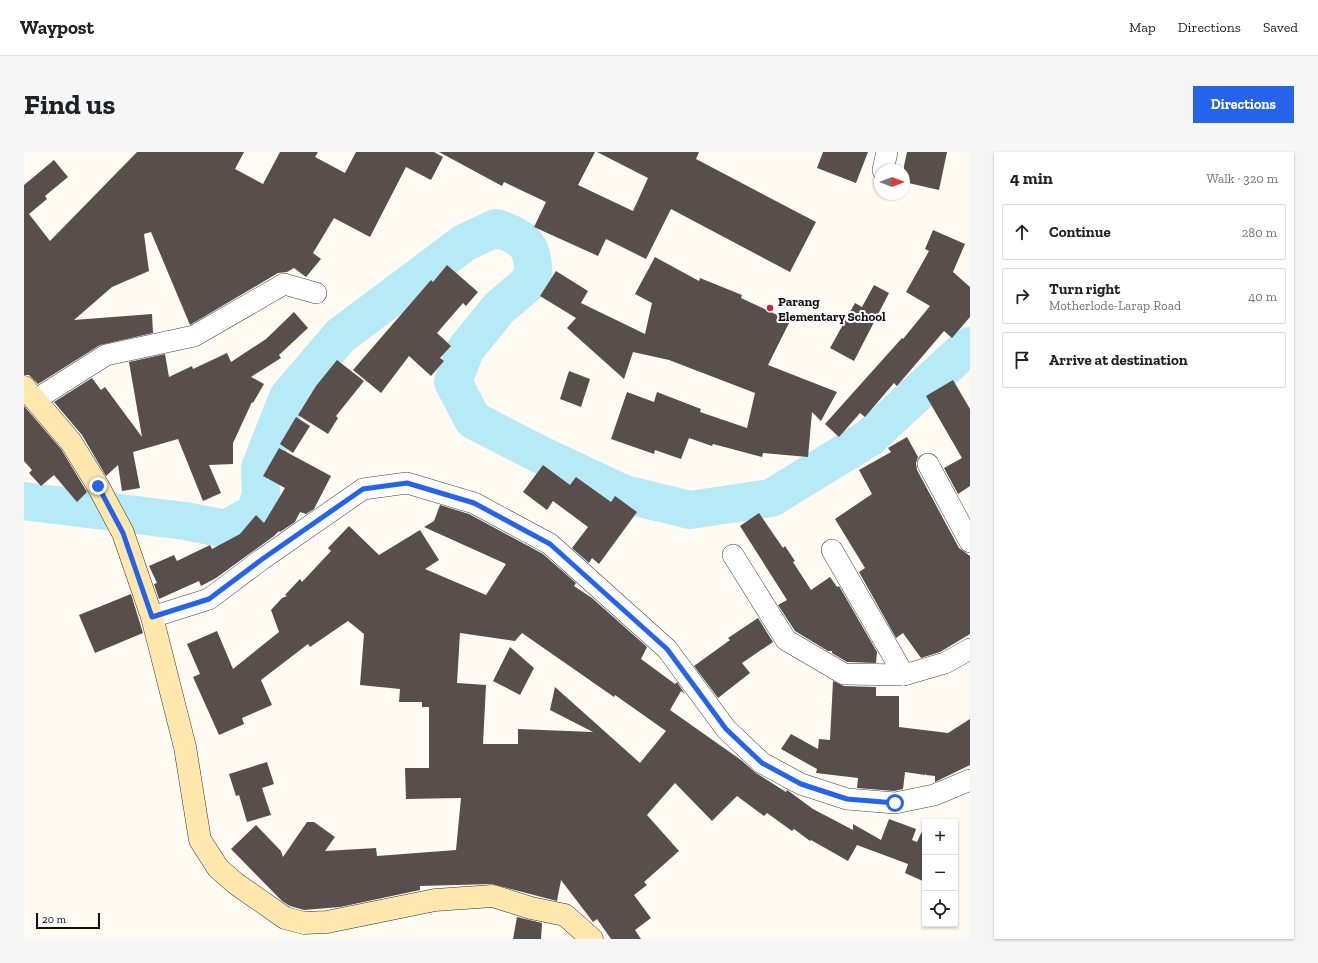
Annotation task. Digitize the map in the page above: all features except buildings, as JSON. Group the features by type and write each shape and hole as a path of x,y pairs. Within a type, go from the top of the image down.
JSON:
{"street":[{"path":"884,164 886,152"},
{"path":"316,293 284,284 194,336 106,356 29,394 71,442 98,486 123,533 152,617 185,747 200,840 218,868 235,883 285,918 304,923 326,922 435,900 493,896 531,908 565,915 592,939"},
{"path":"928,464 970,542"},
{"path":"152,617 209,599 261,560 363,489 407,483 474,503 550,544 667,649 726,729 762,763 801,784 847,799 895,803 934,795 970,780"},
{"path":"832,550 904,675"},
{"path":"733,555 786,640 844,674 904,675 945,663 970,649"}],"waterway":[{"path":"24,501 185,521 226,529 255,513 261,494 260,468 288,397 340,336 464,243 496,228 515,235 526,245 532,259 533,279 499,308 465,350 453,382 473,420 543,456 624,494 690,510 771,498 869,438 966,348 970,346"}],"place":[{"name":"Parang Elementary School","path":"770,308"}],"route":[{"path":"98,486 123,533 152,617 209,599 261,560 363,489 407,483 474,503 550,544 667,649 726,729 762,763 801,784 847,799 895,803"}]}
